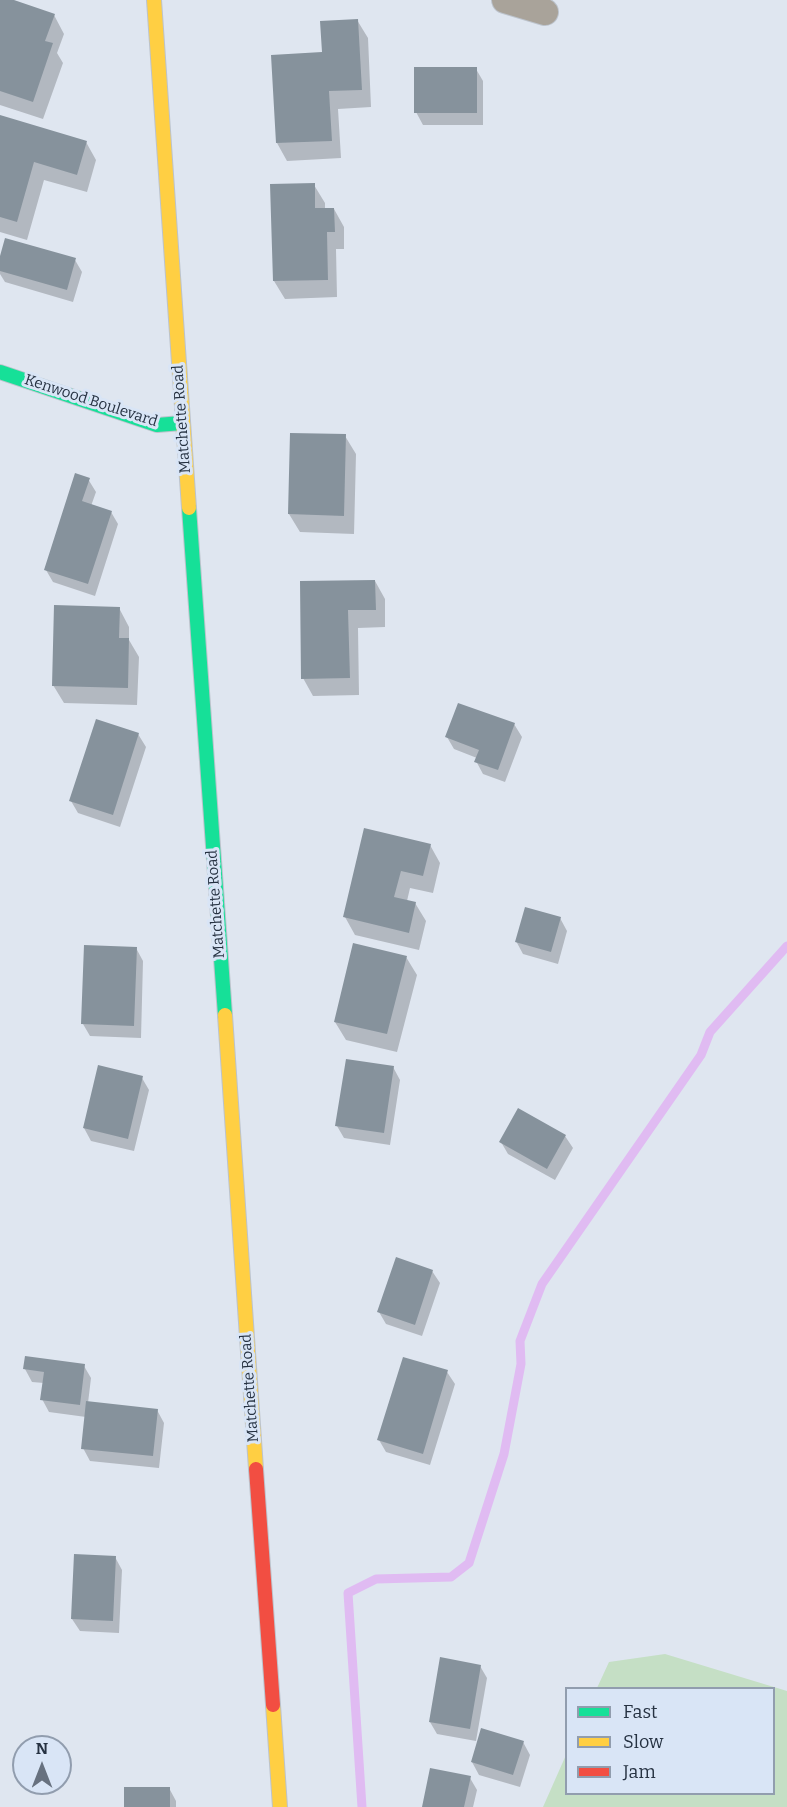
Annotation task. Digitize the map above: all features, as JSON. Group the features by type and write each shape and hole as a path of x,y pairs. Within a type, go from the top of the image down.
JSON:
{"street":[{"name":"Matchette Road","path":"154,0 279,1807"},
{"path":"505,0 545,12"},
{"name":"Kenwood Boulevard","path":"0,372 157,425 182,423"}],"green space":[{"path":"665,1654 774,1687 597,1687 609,1662"},
{"path":"775,1687 787,1691 787,1807 543,1807 565,1757 565,1795 775,1795"}],"building":[{"path":"0,0 14,0 55,14 45,41 53,43 33,102 0,91"},
{"path":"358,19 362,90 329,91 332,141 276,143 271,55 322,52 320,21"},
{"path":"414,67 477,67 477,113 414,113"},
{"path":"0,115 87,141 77,175 34,162 17,222 0,217"},
{"path":"315,183 315,208 334,208 335,232 327,232 328,280 273,281 270,184"},
{"path":"5,238 76,258 67,290 0,271 0,256"},
{"path":"290,433 346,434 344,516 288,514"},
{"path":"75,473 90,478 82,501 112,511 88,584 44,570"},
{"path":"375,580 376,610 348,610 350,678 301,679 300,581"},
{"path":"54,605 120,607 119,638 129,638 128,688 52,686"},
{"path":"458,703 515,723 498,770 474,762 479,750 445,737"},
{"path":"96,719 139,733 113,815 69,801"},
{"path":"364,828 431,844 423,876 401,871 394,897 416,902 409,933 343,917"},
{"path":"525,907 561,917 551,952 515,942"},
{"path":"353,943 407,956 387,1034 334,1022"},
{"path":"84,945 137,947 134,1026 81,1024"},
{"path":"346,1059 394,1066 384,1133 335,1126"},
{"path":"98,1065 143,1076 128,1139 83,1128"},
{"path":"518,1108 566,1135 547,1169 499,1142"},
{"path":"396,1257 433,1270 415,1325 377,1312"},
{"path":"25,1356 85,1364 80,1405 40,1400 44,1372 23,1369"},
{"path":"403,1357 448,1370 423,1454 377,1440"},
{"path":"86,1401 158,1409 153,1456 81,1449"},
{"path":"74,1554 116,1556 113,1621 71,1619"},
{"path":"440,1657 481,1665 470,1729 429,1722"},
{"path":"481,1728 524,1741 513,1775 471,1762"},
{"path":"430,1768 471,1776 464,1807 422,1807"},
{"path":"124,1787 170,1787 170,1807 124,1807"}],"waterway":[{"path":"362,1807 348,1593 376,1579 451,1577 469,1563 504,1454 521,1364 520,1341 542,1284 701,1055 710,1032 787,946"}],"traffic: fast":[{"path":"0,372 157,425 182,423"},
{"path":"189,508 225,1015"}],"traffic: slow":[{"path":"154,0 189,508"},
{"path":"225,1015 256,1469"},
{"path":"273,1705 280,1807"}],"traffic: jam":[{"path":"256,1469 273,1705"}]}
